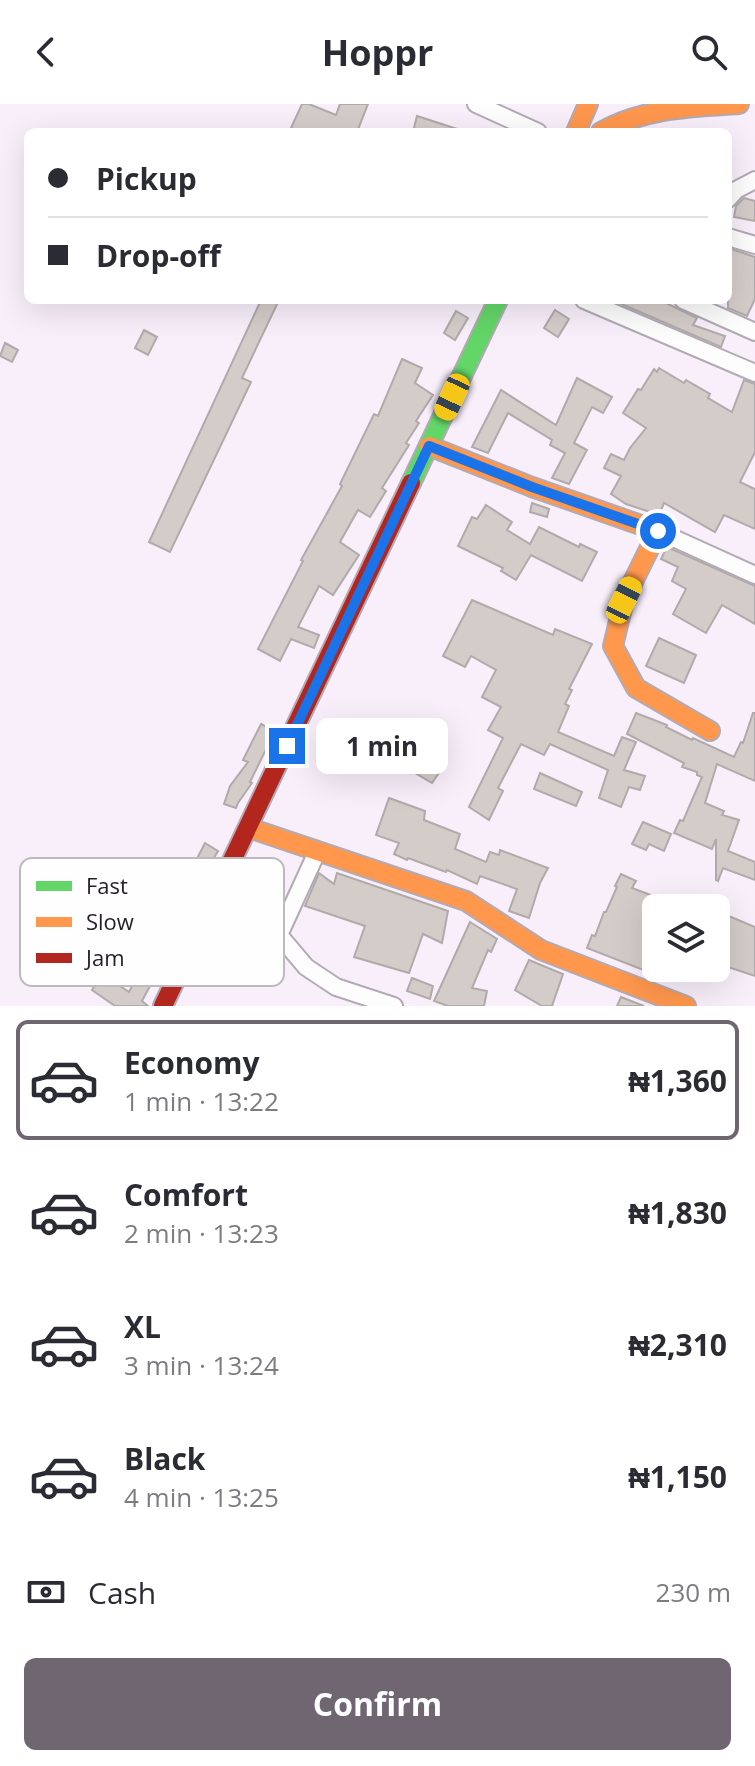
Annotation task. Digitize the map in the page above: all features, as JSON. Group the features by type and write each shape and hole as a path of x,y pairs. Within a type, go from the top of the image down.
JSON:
{"street":[{"path":"476,104 529,128"},
{"path":"578,128 588,104"},
{"path":"608,128 660,107 739,104"},
{"path":"732,194 755,180"},
{"path":"732,238 755,245"},
{"path":"235,858 496,304"},
{"path":"593,304 755,373"},
{"path":"692,304 755,332"},
{"path":"429,446 532,487 658,531 755,575"},
{"path":"658,531 624,600 613,646 636,688 710,731"},
{"path":"249,828 466,901 541,950 686,1006"},
{"path":"284,924 317,852"},
{"path":"284,941 306,967 336,987 394,1006"},
{"path":"163,1006 173,986"}],"building":[{"path":"302,104 336,115 340,104 368,104 359,128 291,128"},
{"path":"417,116 454,128 414,128"},
{"path":"744,198 755,201 755,221 734,217 736,206"},
{"path":"732,249 755,257 755,299 747,316 728,308 728,304 732,304"},
{"path":"259,304 277,304 242,378 251,382 170,552 149,542"},
{"path":"621,304 668,304 697,318 693,325 725,336 721,347"},
{"path":"555,310 569,319 558,337 544,328"},
{"path":"456,311 468,318 455,340 444,333"},
{"path":"144,330 157,337 148,355 135,348"},
{"path":"5,343 18,350 12,362 0,356"},
{"path":"402,359 422,368 415,383 433,395 416,421 419,423 406,443 409,445 382,488 386,491 370,517 358,510 340,542 359,555 333,595 319,586 298,627 319,635 314,648 291,639 280,661 258,649 301,560 342,486 340,484 374,414 378,416"},
{"path":"659,368 710,394 708,398 732,412 744,380 755,384 755,452 740,482 755,489 755,529 724,515 715,532 664,503 659,515 626,504 611,494 621,476 604,468 611,454 624,460 646,428 623,413 654,369 657,372"},
{"path":"577,378 612,397 603,413 592,407 574,443 587,450 569,484 552,478 565,453 550,445 552,440 508,413 488,453 472,447 501,390 556,425"},
{"path":"532,503 549,509 547,517 530,512"},
{"path":"486,505 512,522 507,530 530,544 539,527 579,547 580,544 597,552 582,581 531,555 516,580 501,571 503,568 458,546 472,517 477,519"},
{"path":"667,547 755,586 755,624 722,605 706,633 673,614 686,589 672,581 678,567 661,559"},
{"path":"472,600 553,635 555,629 592,644 569,689 572,690 565,704 569,706 558,732 614,756 622,737 636,742 624,770 645,776 640,790 629,787 621,807 599,798 608,770 550,744 544,755 521,744 498,788 503,791 489,820 469,807 503,738 488,730 501,707 482,697 496,670 471,656 465,667 443,656"},
{"path":"659,638 696,655 684,683 646,666"},
{"path":"636,713 734,757 755,713 755,781 717,764 705,803 724,811 722,815 739,820 728,851 755,862 755,880 723,868 716,880 716,839 712,849 674,833 680,820 683,821 702,777 682,767 684,763 627,734"},
{"path":"343,721 359,730 346,755 331,747"},
{"path":"261,724 275,731 252,783 236,808 224,804 230,786 248,762 243,760"},
{"path":"425,756 443,767 432,783 415,773"},
{"path":"540,773 582,792 576,806 534,789"},
{"path":"389,798 425,811 424,820 460,834 455,849 486,862 490,852 499,855 500,850 548,868 529,918 509,911 517,889 480,876 477,884 447,870 394,854 399,843 376,835"},
{"path":"643,822 671,834 664,851 649,844 646,850 632,844"},
{"path":"205,843 218,851 214,858 197,858"},
{"path":"319,873 334,884 337,873 448,911 442,943 423,934 409,973 354,957 365,926 305,906"},
{"path":"621,874 636,881 632,888 648,894 642,894 642,969 587,948 606,912"},
{"path":"730,916 755,927 755,976 730,968"},
{"path":"470,922 497,939 491,952 488,950 472,988 487,991 484,1006 448,1006 434,1001"},
{"path":"529,960 563,974 552,1006 542,1006 515,990"},
{"path":"412,978 433,986 430,999 407,991"},
{"path":"94,986 120,986 129,992 132,986 150,986 142,1001 148,1006 115,1006 92,990"},
{"path":"621,997 644,1006 617,1006"}],"traffic: fast":[{"path":"411,483 496,304"}],"traffic: slow":[{"path":"578,128 588,104"},
{"path":"609,128 651,113 739,104"},
{"path":"429,446 532,487 658,531 624,600 613,646 636,688 710,731"},
{"path":"249,828 466,901 541,950 686,1006"}],"traffic: jam":[{"path":"233,858 411,483"},
{"path":"163,1006 172,986"}],"route":[{"path":"287,746 429,446 532,487 658,531"}]}
